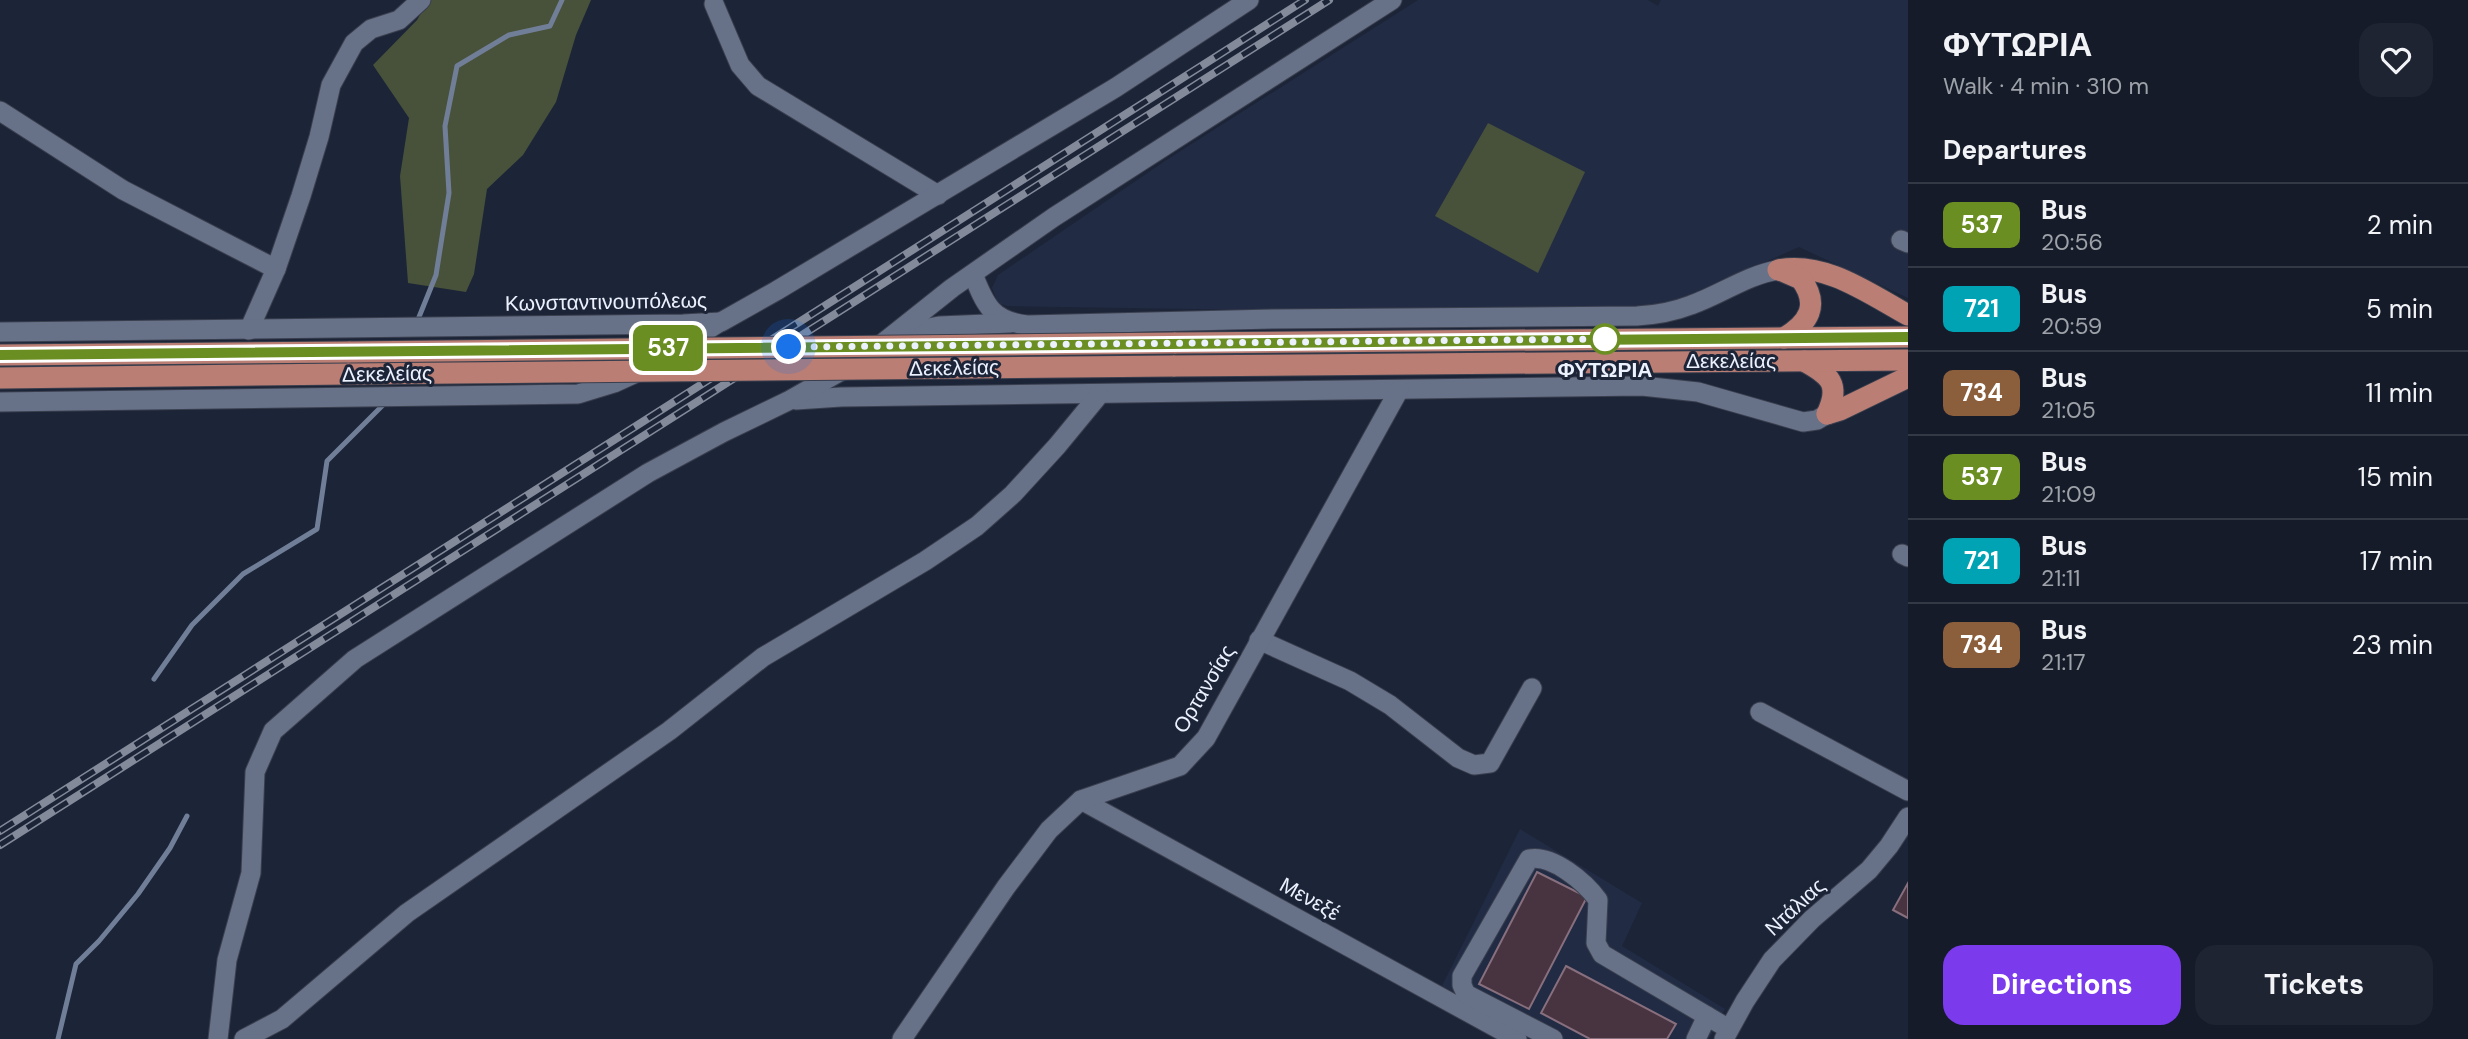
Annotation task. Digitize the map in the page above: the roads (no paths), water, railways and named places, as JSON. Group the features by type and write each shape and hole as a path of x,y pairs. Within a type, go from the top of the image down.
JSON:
{"main road":[{"path":"1778,270 1803,267 1814,269 1843,280 1908,315"},
{"path":"1778,270 1801,279 1810,297 1806,320 1799,329 1784,338"},
{"name":"Δεκελείας","path":"0,355 1908,337"},
{"name":"Δεκελείας","path":"0,378 1908,360"},
{"path":"1804,361 1825,372 1833,384 1834,400 1827,414"},
{"path":"1827,414 1908,377"}],"street":[{"path":"249,330 276,269 302,196 331,85 354,43 372,29 399,20 421,0"},
{"name":"Κωνσταντινουπόλεως","path":"0,332 384,329 721,322 776,292 1115,88 1249,0"},
{"path":"218,1039 227,960 251,873 255,772 273,731 355,659 648,473 790,400 864,358 952,288 1054,217 1392,0"},
{"path":"714,4 740,65 758,86 938,195"},
{"path":"0,111 123,190 276,269"},
{"path":"894,334 939,326 1010,323 1027,325 1272,319 1637,316 1668,313 1692,305 1763,272 1778,270"},
{"path":"973,274 992,313 1010,323"},
{"path":"0,402 578,394 649,368 721,322"},
{"path":"624,325 649,368"},
{"path":"790,400 841,397 1652,386 1698,392 1803,422 1817,420 1827,414"},
{"name":"Ορτανσίας","path":"902,1039 1013,877 1049,830 1082,800 1180,766 1206,738 1399,390"},
{"path":"244,1039 282,1019 407,913 669,731 763,657 925,561 977,526 1013,494 1057,446 1098,395"},
{"path":"1259,640 1350,681 1390,705 1458,758 1474,765 1490,763 1532,688"},
{"path":"1760,712 1908,791"},
{"name":"Μενεξέ","path":"1082,800 1517,1039"},
{"name":"Ντάλιας","path":"1727,1034 1772,960 1812,919 1869,870 1908,817"},
{"path":"1553,1039 1466,993 1462,985 1462,976 1529,859 1536,857 1543,858 1575,877 1589,888 1598,900 1596,943 1602,954 1707,1016 1727,1034"},
{"path":"1696,1039 1707,1016"}],"waterway":[{"path":"417,322 436,275 449,193 445,126 457,66 509,35 550,26 562,0"},
{"path":"154,679 192,625 243,574 317,529 327,461 385,403"},
{"path":"58,1039 76,964 138,894 170,848 187,816"}],"railway":[{"path":"0,831 1305,0"},
{"path":"0,845 1329,0"}],"place":[{"name":"ΦΥΤΩΡΙΑ","path":"1605,339"}]}
